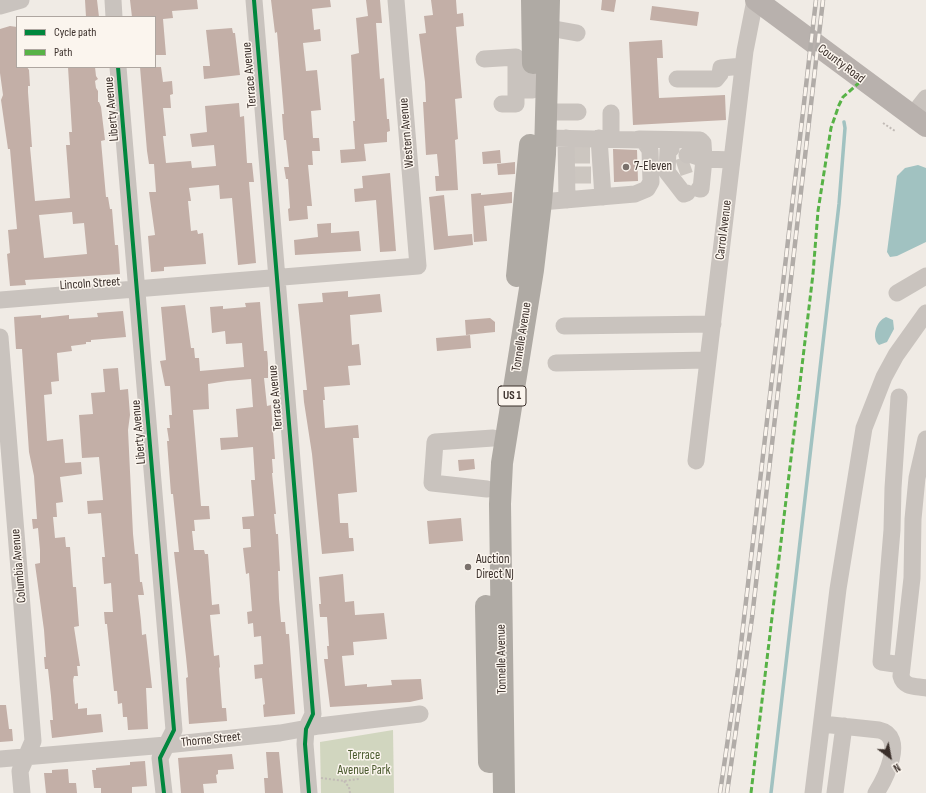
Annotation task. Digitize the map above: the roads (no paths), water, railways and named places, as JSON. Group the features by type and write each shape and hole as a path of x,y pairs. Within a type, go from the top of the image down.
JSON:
{"highway":[{"name":"Tonnelle Avenue","path":"490,793 487,703 486,506 493,438 518,267 530,149 525,83 532,0"},
{"name":"Tonnelle Avenue","path":"504,793 500,504 502,463 533,270 541,202 545,138 549,0"}],"main road":[{"name":"County Road","path":"755,0 919,121"}],"street":[{"path":"0,6 21,0"},
{"path":"113,0 114,16"},
{"name":"Terrace Avenue","path":"254,0 313,714 306,730 305,744 309,793"},
{"name":"Western Avenue","path":"396,0 418,266"},
{"name":"Carrol Avenue","path":"696,461 743,66 755,0"},
{"path":"549,28 577,33"},
{"path":"484,59 516,58 525,83 516,104 502,104"},
{"path":"677,79 716,79 720,74 721,68 743,66"},
{"name":"Liberty Avenue","path":"118,68 174,730 160,758 164,793"},
{"path":"919,121 926,98"},
{"path":"546,112 578,112"},
{"path":"603,197 598,158 611,113"},
{"path":"545,138 566,138 598,158"},
{"path":"566,138 570,165 567,200"},
{"path":"639,139 643,140 649,147 683,170"},
{"path":"598,158 639,139 700,140 704,143 683,170"},
{"path":"541,202 635,194 643,191 651,182 683,170 732,160"},
{"name":"Lincoln Street","path":"0,300 418,266"},
{"path":"897,293 926,276"},
{"path":"813,793 838,589 864,428 884,377 896,355 926,313"},
{"path":"564,326 713,324"},
{"name":"Columbia Avenue","path":"0,337 33,741 20,771 22,793"},
{"path":"556,363 708,360"},
{"path":"899,397 893,488 892,530 881,662 902,665"},
{"path":"487,489 432,483 435,442 493,438"},
{"path":"921,687 909,686 903,682 901,676 912,578 913,519 921,500 917,478 926,439"},
{"name":"Thorne Street","path":"0,759 166,745 306,730 319,726 420,714"},
{"path":"822,724 884,731 891,737 892,747 889,770 876,793"},
{"path":"836,793 844,726"}],"water":[{"path":"918,165 926,168 926,242 897,256 890,257 887,252 897,176 905,168"},
{"path":"886,317 893,320 894,329 887,342 879,345 875,338 877,326 882,319"}],"waterway":[{"path":"771,793 839,204 845,128 844,122"}],"tunnel":[{"path":"573,155 590,155"},
{"path":"678,168 690,164"},
{"path":"574,175 591,175"}],"railway":[{"path":"720,793 738,670 816,0"},
{"path":"727,793 752,618 823,0"}],"place":[{"name":"7-Eleven","path":"626,167"},
{"name":"Auction Direct NJ","path":"468,567"}],"park label":[{"name":"Terrace Avenue Park","path":"364,764"}]}
